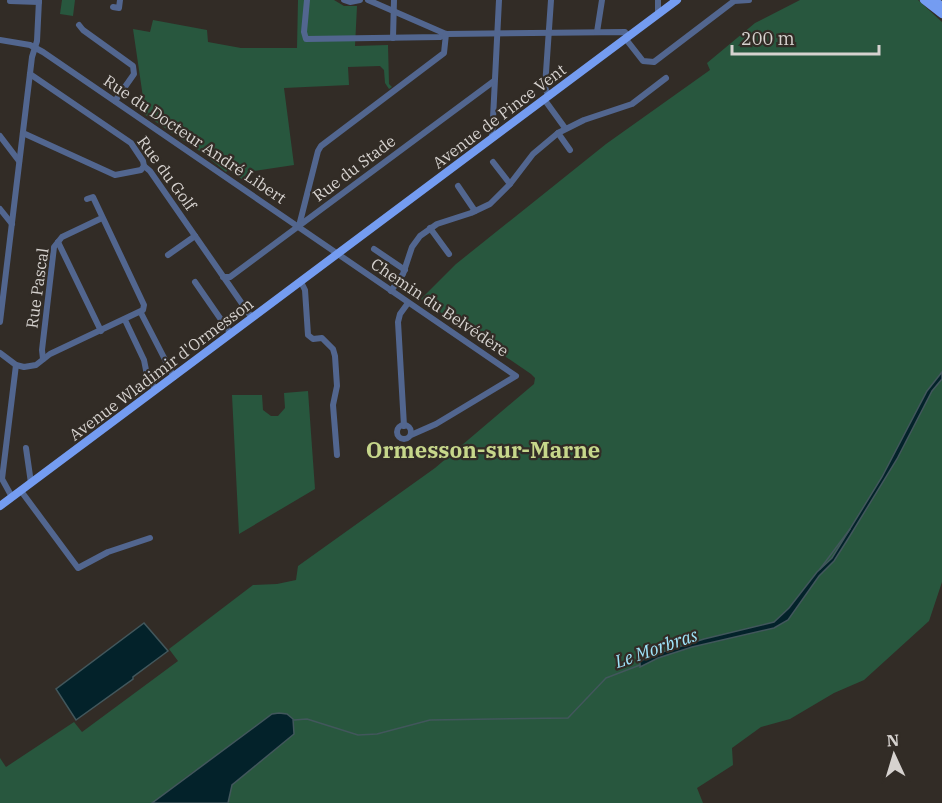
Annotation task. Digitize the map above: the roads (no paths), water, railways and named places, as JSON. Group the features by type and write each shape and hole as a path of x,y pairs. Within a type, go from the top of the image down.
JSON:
{"main road":[{"name":"Avenue de Pince Vent","path":"338,254 677,0"},
{"path":"924,0 942,14"},
{"path":"934,0 942,6"},
{"name":"Avenue Wladimir d'Ormesson","path":"0,506 338,254"}],"street":[{"path":"113,7 119,8 120,0"},
{"path":"307,0 304,32 306,39 440,37 446,34"},
{"path":"344,0 350,2 360,0"},
{"path":"368,0 446,34 625,32 644,61 654,62 734,0 749,0"},
{"path":"393,38 394,0"},
{"path":"492,138 499,0"},
{"path":"551,0 546,97 565,128"},
{"path":"597,32 602,0"},
{"path":"658,0 658,14"},
{"path":"0,322 2,285 12,225 39,1 10,2"},
{"path":"79,25 133,66 134,74 115,101"},
{"path":"299,227 321,146 444,53 446,34"},
{"path":"0,40 35,47"},
{"name":"Rue du Docteur André Libert","path":"35,47 338,254"},
{"name":"Rue du Golf","path":"30,74 132,143 144,166 150,171 228,280 252,318"},
{"path":"391,291 405,270 411,248 430,228 490,204 510,184 533,154 565,128 596,115 626,107 666,78"},
{"name":"Rue du Stade","path":"228,280 494,81"},
{"path":"23,133 115,175 141,170 144,166"},
{"path":"558,133 571,151"},
{"path":"0,136 20,162"},
{"path":"493,162 510,184"},
{"path":"458,186 475,211"},
{"path":"0,353 16,365 31,366 141,313 144,305 93,197 87,199"},
{"path":"0,209 12,225"},
{"name":"Rue Pascal","path":"43,359 42,350 54,248 63,237 102,218"},
{"path":"430,228 449,254"},
{"path":"168,255 195,236"},
{"path":"58,242 101,331"},
{"path":"374,249 405,270"},
{"name":"Chemin du Belvédère","path":"338,254 516,376 436,424 411,435"},
{"path":"195,282 231,334"},
{"path":"301,282 305,290 308,335 313,339 322,338 334,353 337,383 333,405 337,455"},
{"path":"404,426 398,322 400,314 408,303"},
{"path":"141,313 174,377"},
{"path":"125,320 144,360 147,375 156,390"},
{"path":"12,497 2,479 16,365"},
{"path":"404,426 410,429 411,435 404,439 398,435 399,428 404,426"},
{"path":"26,448 31,483"},
{"path":"21,491 78,568 108,552 150,538"}],"water":[{"path":"942,372 942,379 932,391 897,459 848,539 834,561 819,576 788,620 774,628 692,647 658,658 640,667 640,661 656,654 704,639 774,622 789,608 817,572 832,558 882,477 927,391"},
{"path":"144,623 168,651 76,720 56,689"},
{"path":"272,714 287,714 293,719 294,734 232,785 228,803 152,803"}],"waterway":[{"name":"Le Morbras","path":"820,569 850,529"},
{"name":"Le Morbras","path":"294,720 307,719 358,735 377,734 430,720 568,718 606,678 640,665"}],"district":[{"name":"Ormesson-sur-Marne","path":"483,449"}]}
